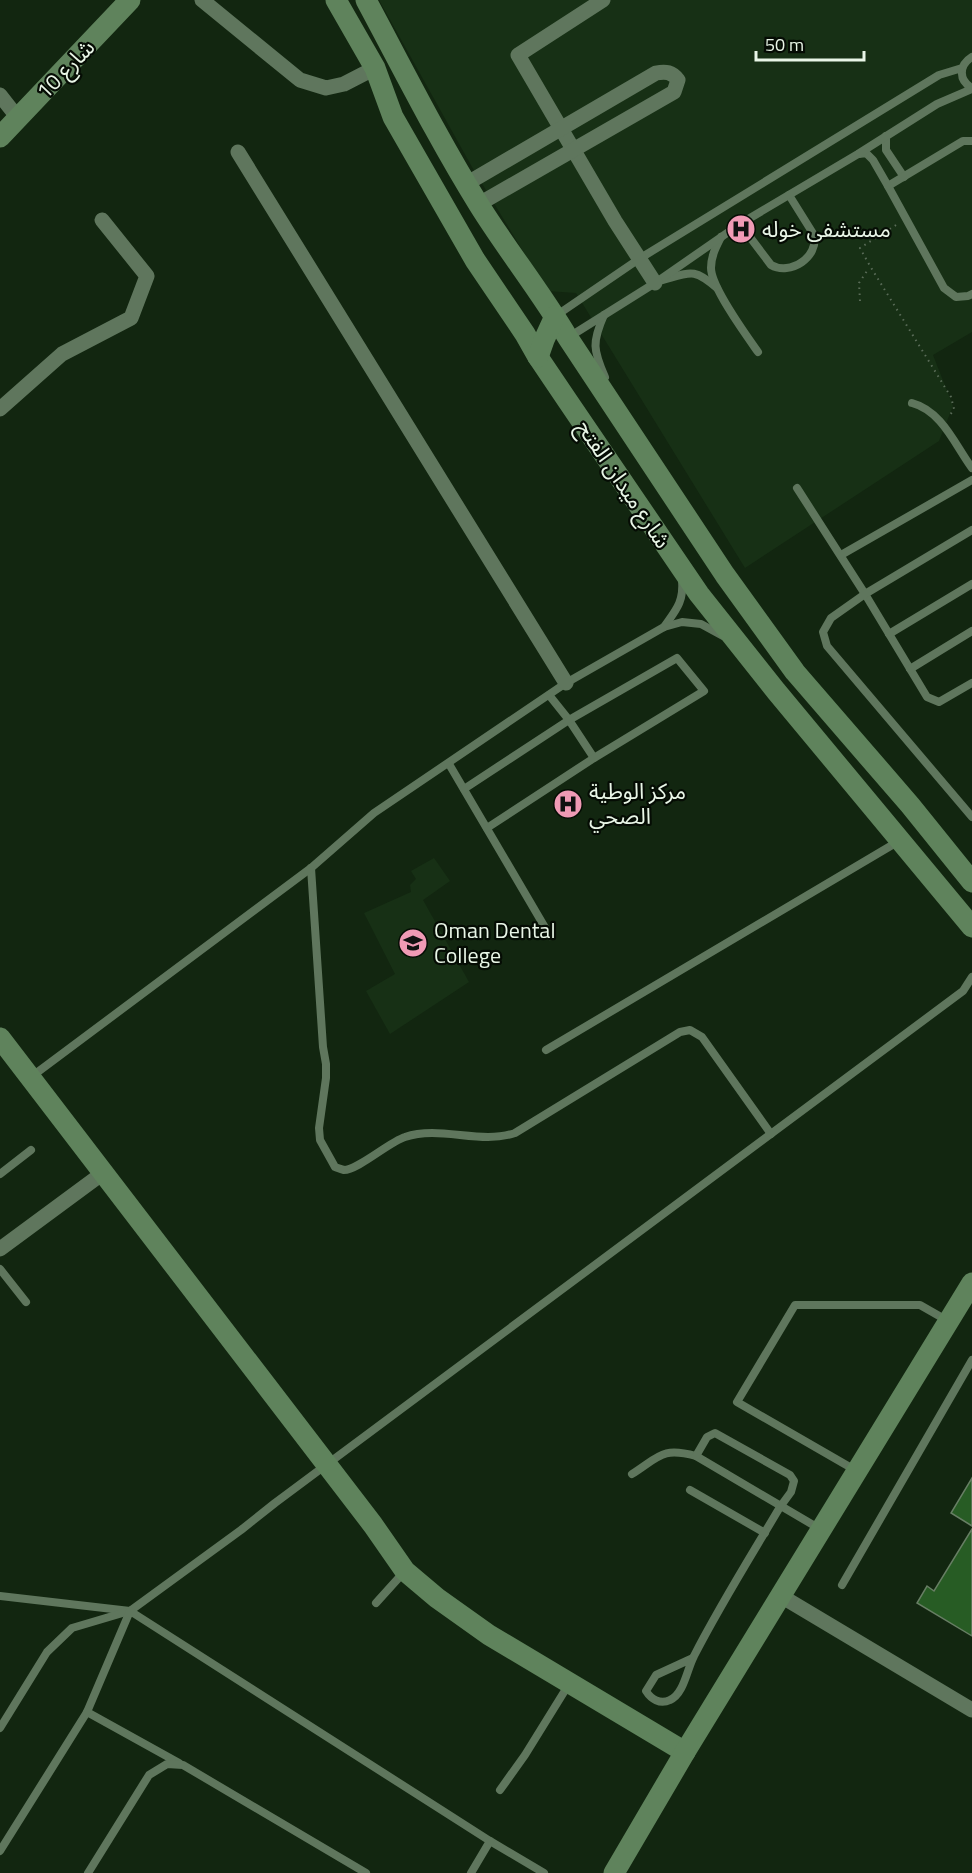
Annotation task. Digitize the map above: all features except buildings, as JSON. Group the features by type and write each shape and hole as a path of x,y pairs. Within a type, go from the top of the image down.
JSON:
{"main road":[{"name":"شارع 10","path":"0,137 130,0"},
{"name":"شارع ميدان الفتح","path":"336,0 375,68 393,117 475,260 536,344 699,594 972,927"},
{"name":"شارع ميدان الفتح","path":"366,0 466,183 507,249 555,316 725,575 795,672 910,805 972,882"},
{"path":"536,344 555,316"},
{"path":"536,344 568,338"},
{"path":"0,1038 327,1465 405,1571 437,1598 489,1635 685,1752"},
{"path":"614,1873 685,1752 972,1283"}],"street":[{"path":"202,0 300,80 326,88 344,84 375,68"},
{"path":"603,0 518,55 573,151 655,283"},
{"path":"466,183 656,73 665,71 674,75 678,80 674,92 479,204"},
{"path":"0,95 18,118"},
{"path":"238,152 566,683"},
{"path":"0,410 62,354 131,318 147,276 102,220"},
{"path":"0,1249 103,1173"},
{"path":"781,1596 972,1710"}],"lane":[{"path":"568,338 655,283 740,224 937,104 972,88 963,81 962,68 965,62 972,57"},
{"path":"555,316 639,259 939,75 962,68"},
{"path":"885,136 886,150 904,177"},
{"path":"888,186 963,141 972,141"},
{"path":"858,154 866,153 873,160 944,288 956,297 972,294"},
{"path":"740,224 771,265 788,269 800,263 816,246 815,239 789,195"},
{"path":"722,236 713,254 711,271 718,289 758,352"},
{"path":"655,283 690,272 704,277 718,289"},
{"path":"604,315 596,333 595,348 598,362 620,418"},
{"path":"912,403 924,406 944,425 972,468"},
{"path":"841,555 972,480"},
{"path":"797,488 841,555 927,697 939,702 972,683"},
{"path":"972,530 865,594 831,618 823,632 827,646 972,816"},
{"path":"664,627 683,596 683,582 678,562"},
{"path":"889,634 972,584"},
{"path":"30,1078 311,868 374,813 566,683 664,627 682,622 701,624 742,649"},
{"path":"910,669 972,631"},
{"path":"465,789 569,720 677,658 704,691 594,758 487,828"},
{"path":"549,695 594,758"},
{"path":"449,764 550,936"},
{"path":"546,1050 900,841"},
{"path":"311,868 326,1064 319,1128 320,1140 335,1167 344,1170 355,1166 403,1138 417,1135 435,1133 503,1137 515,1133 681,1032 690,1030 702,1037 771,1134"},
{"path":"963,991 972,977"},
{"path":"0,1728 47,1652 72,1628 130,1611 963,991 972,988"},
{"path":"0,1174 31,1150"},
{"path":"0,1269 26,1302"},
{"path":"857,1471 737,1402 795,1305 920,1305 949,1321"},
{"path":"842,1585 972,1360"},
{"path":"693,1658 656,1675 646,1691 651,1698 660,1701 670,1700 680,1689 693,1658 780,1507 791,1492 794,1481 790,1475 716,1433 707,1437 696,1456"},
{"path":"632,1474 666,1452 678,1451 696,1456 821,1530"},
{"path":"690,1490 765,1533"},
{"path":"376,1603 405,1571"},
{"path":"0,1596 130,1611 490,1841 544,1873"},
{"path":"0,1851 87,1712 130,1611"},
{"path":"500,1790 570,1683"},
{"path":"87,1712 366,1873"},
{"path":"88,1873 149,1775 167,1764 183,1766"},
{"path":"471,1873 490,1841"}],"path":[{"path":"906,219 860,248 951,397 954,409 944,425"},
{"path":"860,301 860,283 870,266"}],"shaded area":[{"name":"مستشفى خوله","path":"379,0 972,0 972,332 933,355 953,406 939,441 745,568 576,293 547,291 472,167"},
{"name":"Oman Dental College","path":"434,858 450,881 423,900 469,982 390,1034 366,991 395,974 364,913 411,892 410,885 416,879 411,871"}],"place":[{"name":"مستشفى خوله","path":"741,229"},
{"name":"مركز الوطية الصحي","path":"568,804"},
{"name":"Oman Dental College","path":"413,943"}]}
